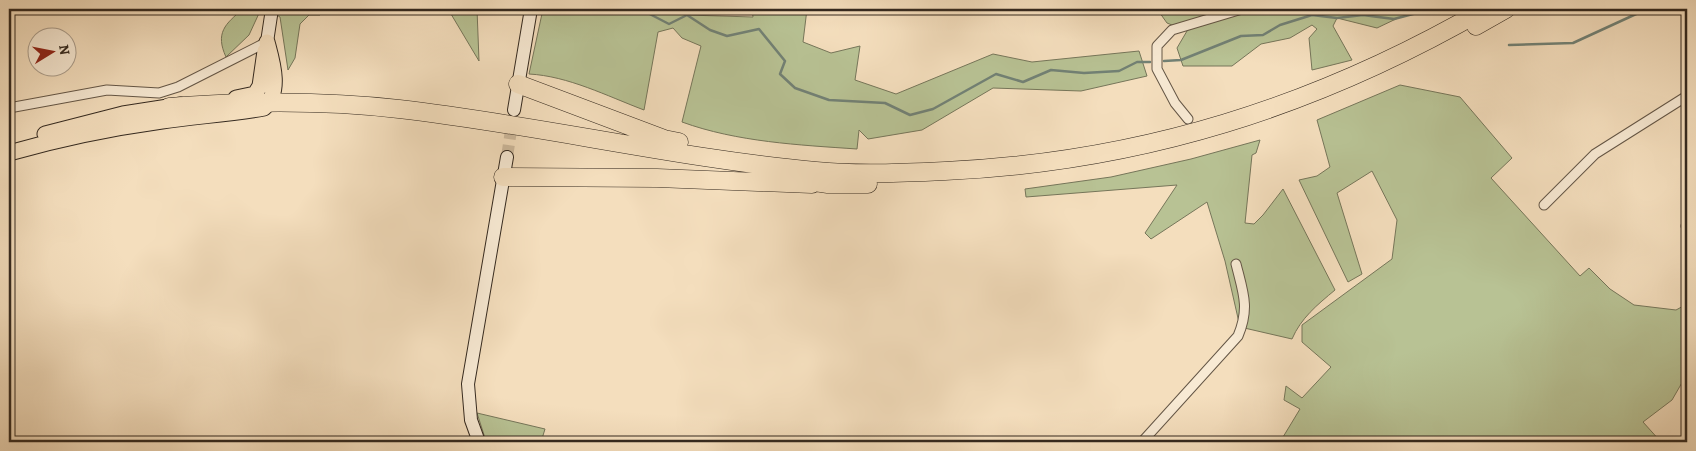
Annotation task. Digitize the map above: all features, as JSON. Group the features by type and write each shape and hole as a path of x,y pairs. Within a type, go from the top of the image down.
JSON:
{"highway":[{"path":"503,177 823,178 994,169 1077,159 1138,147 1212,128 1275,108 1346,81 1400,55 1485,9"},
{"path":"226,114 343,114 399,118 712,168 823,178 906,184 995,179 1079,168 1143,156 1219,137 1281,117 1350,90 1405,65 1506,9"},
{"path":"518,84 664,139 823,178"},
{"path":"169,108 236,102 270,102 344,104 399,109 494,122 823,178"}],"main road":[{"path":"9,147 28,138 123,114 255,94 260,86 272,9"},
{"path":"514,110 531,9"},
{"path":"9,153 44,143 162,121 264,108 270,102 274,78 267,42"},
{"path":"478,442 471,420 468,384 507,157"}],"street":[{"path":"1188,119 1175,103 1157,69 1157,46 1172,30 1242,9"},
{"path":"9,108 107,90 159,93 178,87 267,42"},
{"path":"1544,204 1595,154 1687,96"},
{"path":"1142,442 1238,336 1245,319 1244,294 1236,264"}],"green space":[{"path":"243,9 261,9 249,35 226,57 221,41 222,35 231,19"},
{"path":"267,9 321,9 320,15 309,15 300,24 295,58 288,70 280,17"},
{"path":"448,9 477,9 479,61"},
{"path":"543,9 684,9 687,15 753,17 752,9 807,9 803,42 831,53 860,46 855,80 896,94 993,54 1032,62 1139,51 1147,76 1081,91 993,88 922,130 868,139 859,130 857,149 768,142 724,134 682,122 701,46 682,38 673,28 658,32 644,110 558,78 529,74"},
{"path":"1157,9 1432,9 1398,18 1377,28 1337,18 1333,26 1352,60 1312,70 1309,38 1317,29 1312,25 1290,38 1261,44 1232,66 1183,66 1177,48 1187,31 1167,23"},
{"path":"1400,85 1460,97 1512,158 1491,178 1580,276 1589,268 1610,289 1634,305 1676,310 1687,304 1687,360 1685,362 1687,374 1672,400 1643,422 1661,442 1280,442 1300,409 1284,400 1286,386 1302,398 1331,367 1302,342 1302,325 1392,259 1397,220 1372,171 1337,193 1362,274 1348,282 1299,180 1317,176 1330,167 1317,120"},
{"path":"1260,140 1256,153 1252,155 1245,223 1254,224 1283,189 1335,290 1305,318 1292,339 1240,327 1225,261 1207,202 1151,239 1145,233 1177,185 1026,197 1025,189 1111,177 1191,159"},
{"path":"477,413 545,429 541,442 497,442 485,438"}],"waterway":[{"path":"640,9 669,24 687,15 710,30 727,36 759,29 785,61 780,74 795,88 829,100 885,103 910,115 933,109 996,74 1023,82 1051,70 1084,73 1119,71 1137,62 1150,62"},
{"path":"1164,61 1181,60 1241,36 1263,35 1280,25 1312,15 1337,18 1363,15 1394,19 1432,9"},
{"path":"1509,45 1573,43 1647,9"}],"tunnel":[{"path":"507,157 513,117"}]}
